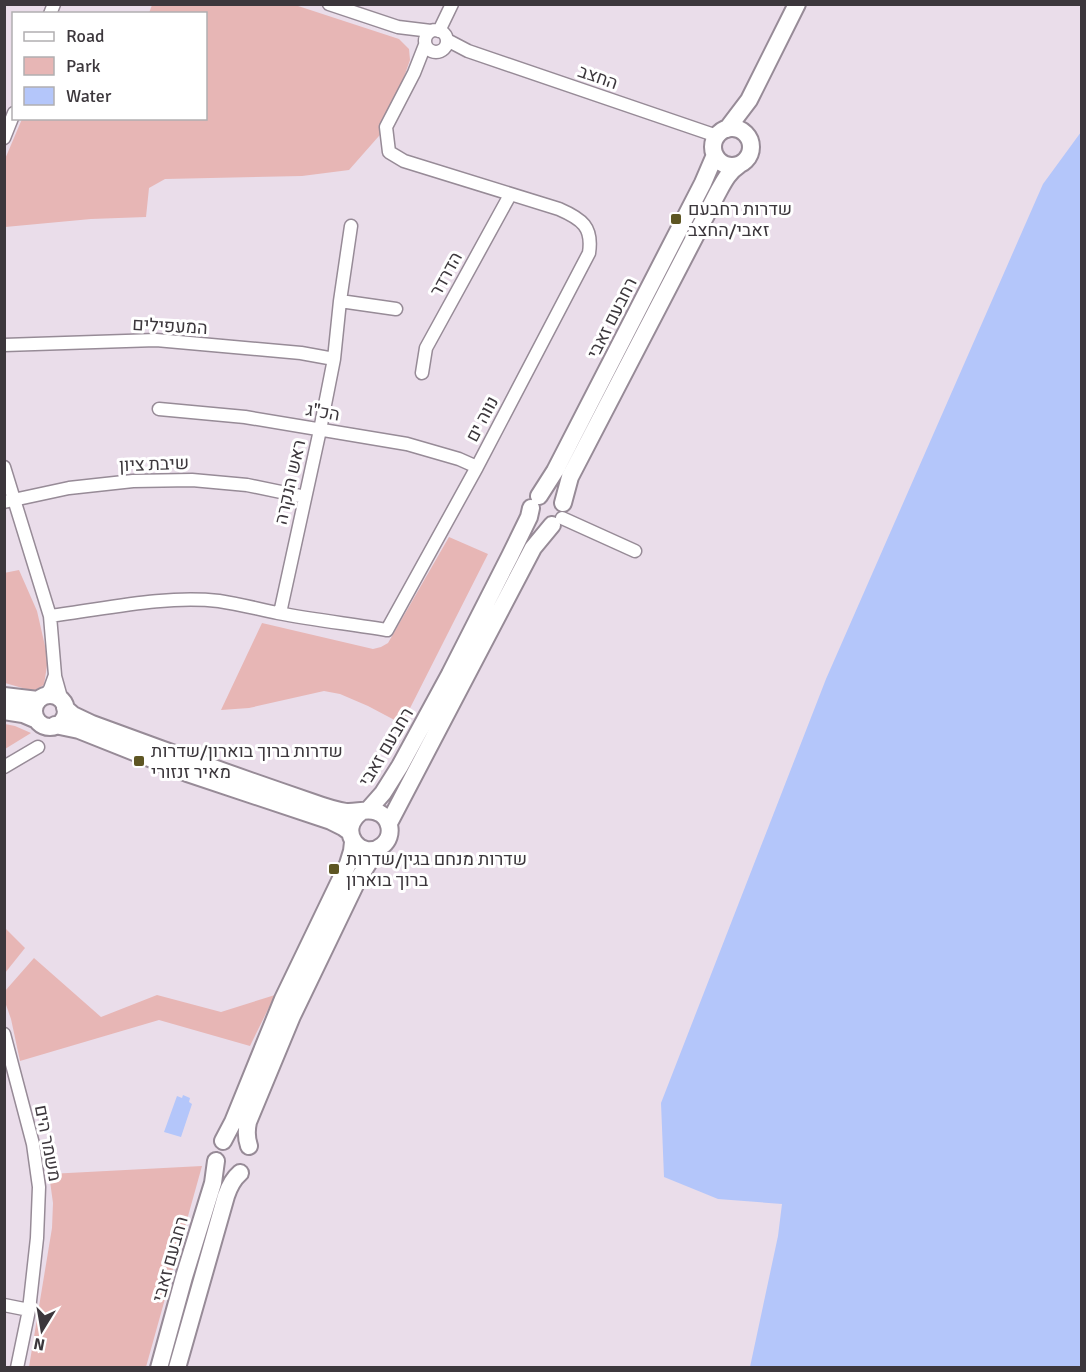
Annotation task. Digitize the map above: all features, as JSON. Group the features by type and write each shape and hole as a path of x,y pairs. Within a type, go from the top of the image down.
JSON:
{"street":[{"name":"החצב","path":"329,4 435,42 722,133"},
{"path":"452,4 435,42 414,73 386,128 389,152 404,161 510,195"},
{"path":"749,100 747,121 751,146 748,158 739,165 727,166 721,163 715,155 713,146 749,100 797,4"},
{"path":"4,138 12,118"},
{"path":"722,133 737,129 747,135 750,140"},
{"name":"רחבעם זאבי","path":"364,811 383,793 400,766 450,674 535,502 555,471 709,172 715,155"},
{"name":"רחבעם זאבי","path":"389,823 533,548 559,516 575,466 717,194 729,173 739,165"},
{"name":"נווה ים","path":"280,613 387,630 477,467 589,253 591,244 586,227 572,215 510,195"},
{"name":"הדרדר","path":"422,373 426,348 510,195"},
{"name":"ראש הנקרה","path":"280,613 334,359 351,226"},
{"path":"340,301 396,309"},
{"name":"המעפילים","path":"4,345 156,340 334,359"},
{"name":"הכ\"ג","path":"159,409 245,417 407,444 459,459 477,467"},
{"path":"4,467 10,500 50,616 55,675 65,715 55,725"},
{"name":"שיבת ציון","path":"10,500 69,488 133,481 192,480 247,485 305,497"},
{"path":"546,493 552,493 561,499 559,516 544,525 538,523 534,519 535,502 546,493"},
{"path":"559,516 635,551"},
{"path":"50,616 173,600 219,601 280,613"},
{"path":"37,720 34,709 50,689 55,675"},
{"path":"4,696 41,698 53,695 73,714 92,724 218,770 334,809 346,812 381,813 389,823 390,835 383,846 371,850 364,849 358,847 343,827 331,821 191,774 79,730 55,725 45,726 23,714 4,711"},
{"path":"4,767 38,747"},
{"path":"364,811 352,822 352,851 348,864 283,999 233,1122 217,1150 216,1161 223,1171 240,1173 245,1171 251,1162 251,1151 246,1138 248,1122 292,1016 357,881 377,849"},
{"name":"משמר הים","path":"6,1041 33,1144 39,1187 37,1238 29,1310 18,1368"},
{"path":"223,1142 237,1138 249,1146"},
{"name":"רחבעם זאבי","path":"159,1368 213,1183 216,1161"},
{"name":"רחבעם זאבי","path":"177,1368 226,1196 240,1173"},
{"path":"4,1305 29,1310"}],"green space":[{"path":"152,5 295,5 399,39 409,49 410,60 386,128 349,170 302,176 165,179 149,188 146,217 91,219 5,227 5,159 22,120 207,120 207,12 149,12"},
{"path":"449,537 488,554 402,724 340,694 324,691 249,708 221,710 262,623 373,649 388,643"},
{"path":"19,570 37,611 48,659 44,685 33,691 5,683 4,573"},
{"path":"5,724 15,726 31,733 5,749"},
{"path":"5,928 25,948 5,973"},
{"path":"34,958 101,1017 157,995 221,1012 275,995 250,1046 159,1020 20,1061 5,1002 5,991"},
{"path":"202,1166 146,1367 29,1367 52,1228 53,1203 49,1174"}],"water":[{"path":"1081,132 1081,1367 750,1367 778,1236 782,1204 718,1199 664,1177 661,1103 826,679 1043,184"},
{"path":"183,1095 190,1098 189,1102 192,1104 181,1137 164,1132 177,1096 182,1098"}],"place":[{"name":"שדרות רחבעם זאבי/החצב","path":"676,219"},
{"name":"שדרות ברוך בוארון/שדרות מאיר זנזורי","path":"139,761"},
{"name":"שדרות מנחם בגין/שדרות ברוך בוארון","path":"334,869"}]}
